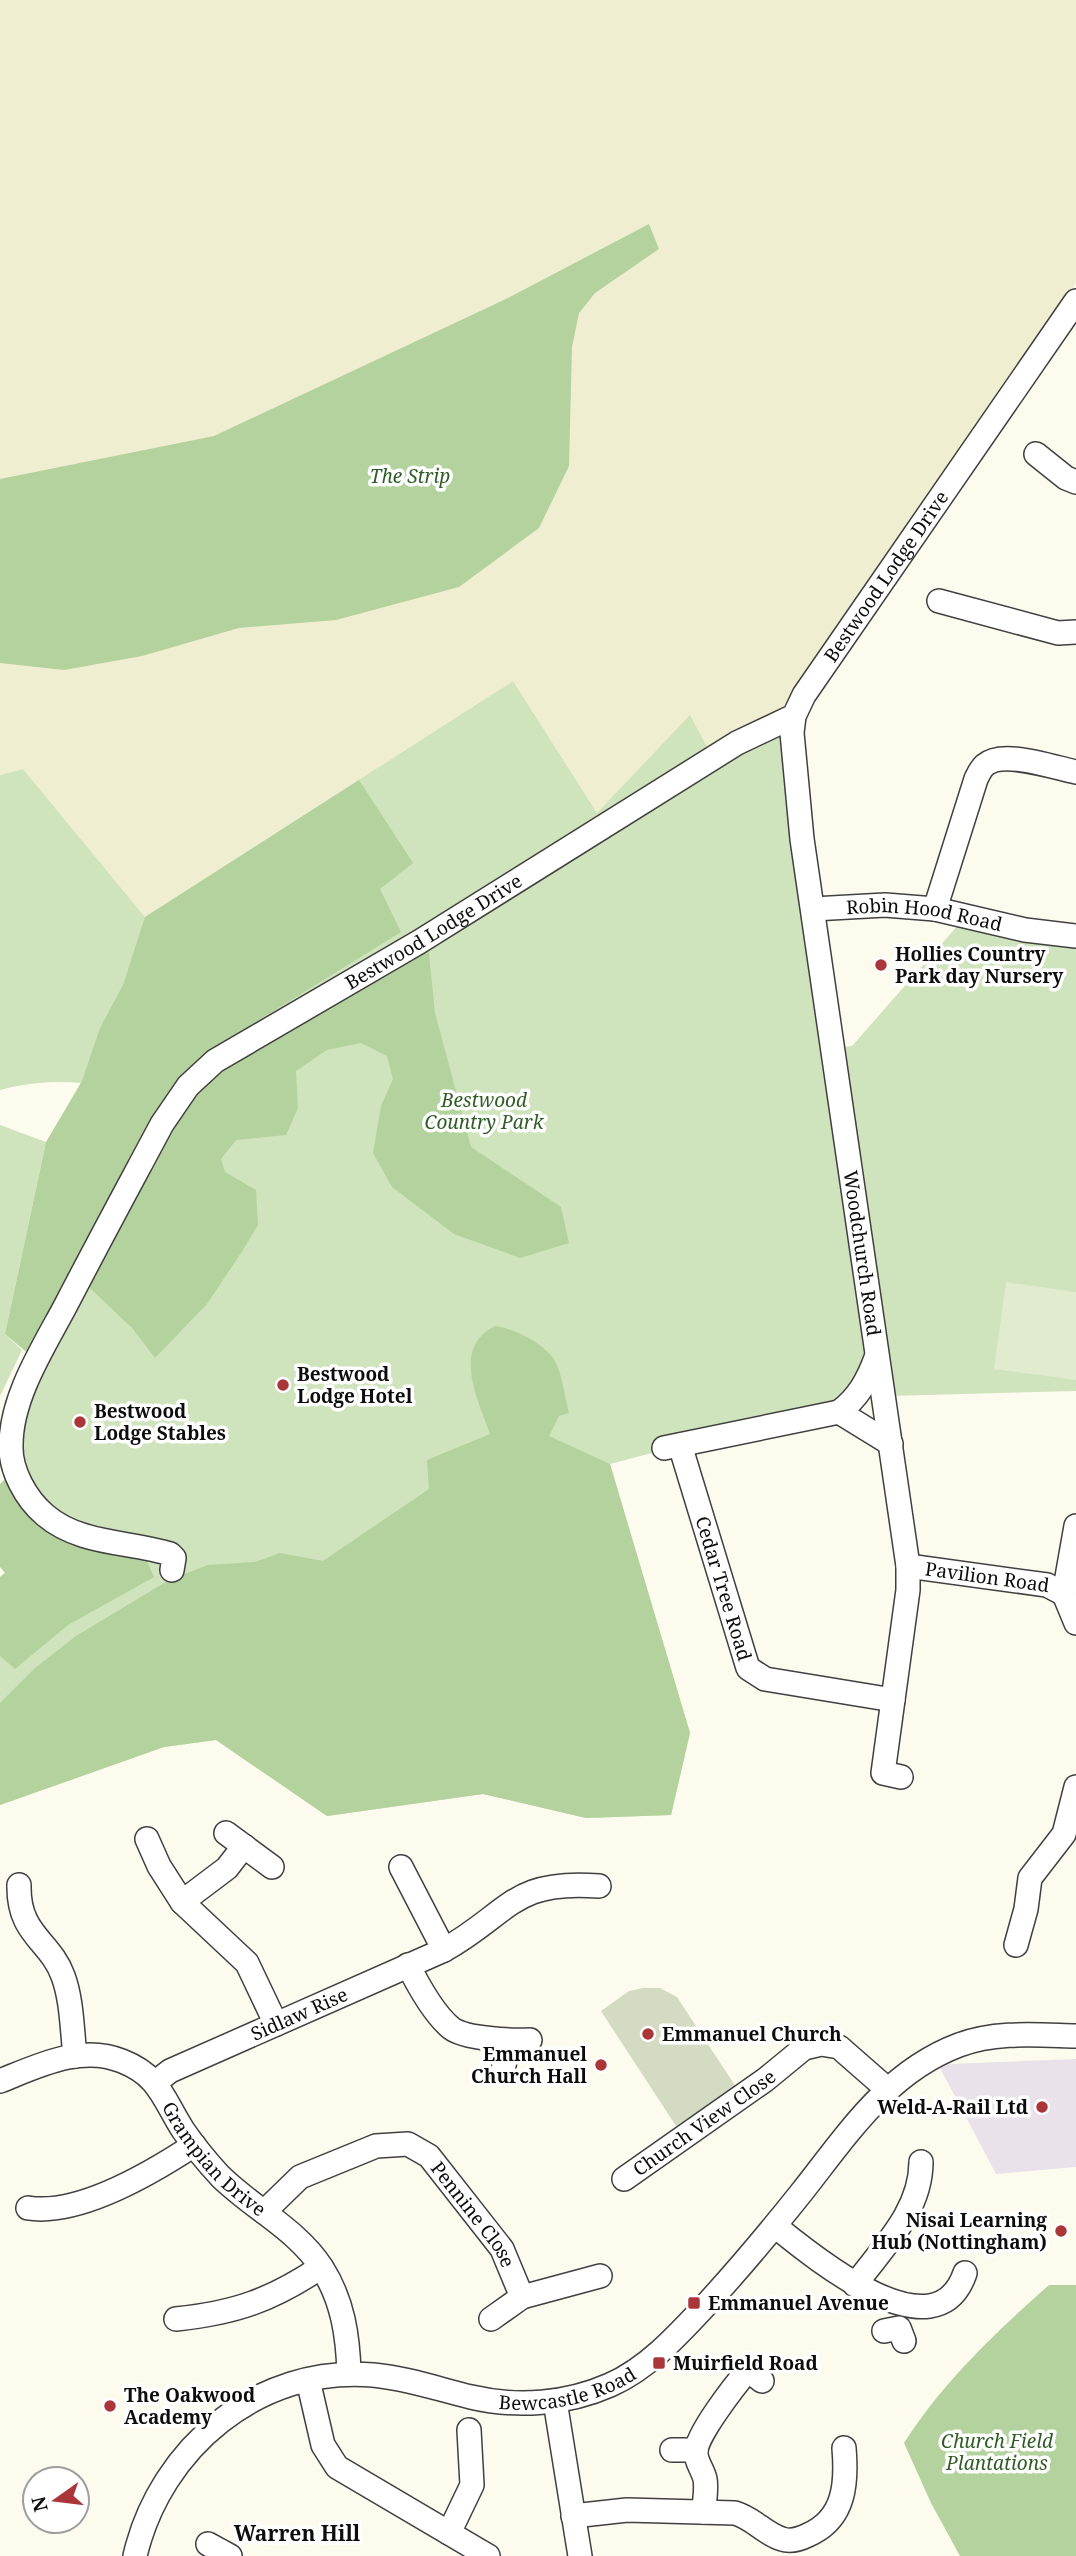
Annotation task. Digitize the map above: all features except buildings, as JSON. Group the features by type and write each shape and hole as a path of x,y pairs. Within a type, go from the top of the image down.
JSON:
{"street":[{"name":"Bestwood Lodge Drive","path":"172,1570 174,1558 170,1555 86,1536 46,1516 23,1486 12,1459 10,1441 19,1402 48,1338 162,1124 188,1086 215,1061 419,942 737,743 794,716 804,695 1076,302"},
{"path":"1036,454 1066,478 1076,482"},
{"path":"939,601 978,620 1058,633 1076,632"},
{"name":"Woodchurch Road","path":"794,716 796,777 813,909 908,1566 908,1590 883,1773 901,1776"},
{"path":"935,909 975,779 985,764 1000,759 1018,760 1076,772"},
{"name":"Robin Hood Road","path":"813,909 885,905 935,909 1024,930 1076,936"},
{"path":"877,1356 869,1376 855,1398 839,1412 891,1444"},
{"name":"Cedar Tree Road","path":"839,1412 672,1447 748,1668 765,1679 893,1700"},
{"name":"Pavilion Road","path":"1076,1526 1064,1594 1076,1623"},
{"name":"Pavilion Road","path":"908,1566 1047,1585 1064,1594"},
{"path":"1013,1949 1026,1909 1030,1878 1064,1834 1071,1787"},
{"path":"182,1902 227,1868 235,1840 272,1867"},
{"path":"146,1853 182,1902 247,1963 276,2024"},
{"path":"402,1867 444,1950"},
{"name":"Sidlaw Rise","path":"156,2081 170,2071 444,1950 471,1935 524,1894 550,1886 586,1892"},
{"path":"13,1899 32,1933 63,1974 75,2056"},
{"path":"408,1965 418,1984 450,2028 520,2041 503,2070"},
{"name":"Bewcastle Road","path":"135,2556 155,2498 187,2450 246,2403 307,2380 349,2374 394,2377 491,2401 555,2401 611,2385 659,2352 688,2325 775,2226 871,2105 887,2089 925,2061 961,2044 1017,2035 1076,2036"},
{"name":"Church View Close","path":"637,2177 804,2048 821,2044 839,2048 887,2089"},
{"name":"Grampian Drive","path":"0,2081 42,2064 75,2056 112,2057 135,2067 156,2081 194,2145 219,2175 301,2241 321,2267 342,2314 349,2374"},
{"name":"Pennine Close","path":"264,2213 290,2184 311,2171 383,2143 416,2146 429,2156 502,2249 522,2297"},
{"path":"39,2216 109,2191 165,2164 194,2145"},
{"path":"855,2285 904,2220 926,2173"},
{"path":"775,2226 855,2285 903,2303 922,2306 940,2303 967,2287"},
{"path":"190,2311 255,2305 321,2267"},
{"path":"491,2319 522,2297 589,2286"},
{"path":"896,2333 903,2303"},
{"path":"704,2512 705,2479 696,2449 724,2397 748,2370 762,2381"},
{"path":"307,2380 323,2445 337,2467 488,2556"},
{"path":"555,2401 580,2556"},
{"path":"449,2533 469,2496 478,2441"},
{"path":"573,2516 627,2510 746,2516 781,2548 824,2526 855,2483 844,2448"},
{"path":"672,2450 696,2449"}],"shaded area":[{"path":"1076,2059 1076,2167 996,2174 940,2068 949,2064"}],"green space":[{"path":"0,0 1076,0 1076,283 798,690 781,708 597,813 513,681 145,917 23,769 0,775"},
{"name":"The Strip","path":"649,224 659,249 595,293 579,313 572,347 569,466 539,528 459,587 336,620 239,628 142,656 64,670 0,663 0,479 214,436 508,298"},
{"name":"Bestwood Country Park","path":"513,681 597,813 690,715 708,749 781,708 786,793 823,1050 852,1046 960,923 1076,941 1076,1391 850,1397 837,1404 610,1464 690,1733 671,1815 586,1818 483,1794 327,1816 216,1740 164,1747 0,1805 0,1577 5,1573 27,1513 14,1494 6,1475 1,1454 0,1431 165,1098 103,1086 63,1082 22,1085 0,1090 0,775 23,769 145,917"},
{"path":"359,780 413,863 380,889 401,932 217,1046 180,1081 139,1144 31,1356 5,1334 46,1142 82,1081 100,1028 123,985 145,917"},
{"path":"428,944 435,1013 471,1147 561,1207 569,1243 520,1258 454,1234 392,1187 373,1153 381,1106 393,1079 387,1056 361,1043 327,1050 296,1071 298,1108 286,1135 236,1140 221,1159 225,1172 256,1190 258,1225 207,1304 155,1358 133,1329 89,1287 147,1170 164,1142 202,1090 224,1067"},
{"path":"0,1125 46,1142 5,1334 22,1350 0,1396"},
{"path":"1006,1282 1076,1292 1076,1380 994,1369"},
{"path":"495,1326 512,1330 530,1339 547,1351 557,1365 569,1413 559,1416 549,1436 610,1464 690,1733 671,1815 586,1818 483,1794 327,1816 216,1740 164,1747 0,1805 0,1703 35,1668 76,1636 169,1580 208,1565 255,1562 280,1553 323,1561 429,1489 427,1460 490,1434 475,1390 471,1361 474,1347 482,1336"},
{"path":"5,1479 17,1499 47,1526 82,1541 144,1555 154,1577 68,1625 15,1669 0,1656 0,1577 5,1573 0,1567 0,1484"},
{"path":"660,1988 677,1997 736,2087 676,2126 601,2011 629,1991"},
{"name":"Church Field Plantations","path":"1049,2285 1076,2285 1076,2556 960,2556 931,2503 904,2443 953,2379"}],"place":[{"name":"Hollies Country Park day Nursery","path":"881,965"},
{"name":"Bestwood Lodge Hotel","path":"283,1385"},
{"name":"Bestwood Lodge Stables","path":"80,1422"},
{"name":"Emmanuel Church","path":"648,2034"},
{"name":"Emmanuel Church Hall","path":"601,2065"},
{"name":"Weld-A-Rail Ltd","path":"1042,2107"},
{"name":"Nisai Learning Hub (Nottingham)","path":"1061,2231"},
{"name":"Emmanuel Avenue","path":"694,2303"},
{"name":"Muirfield Road","path":"659,2363"},
{"name":"The Oakwood Academy","path":"110,2406"}],"district":[{"name":"Warren Hill","path":"297,2534"}]}
